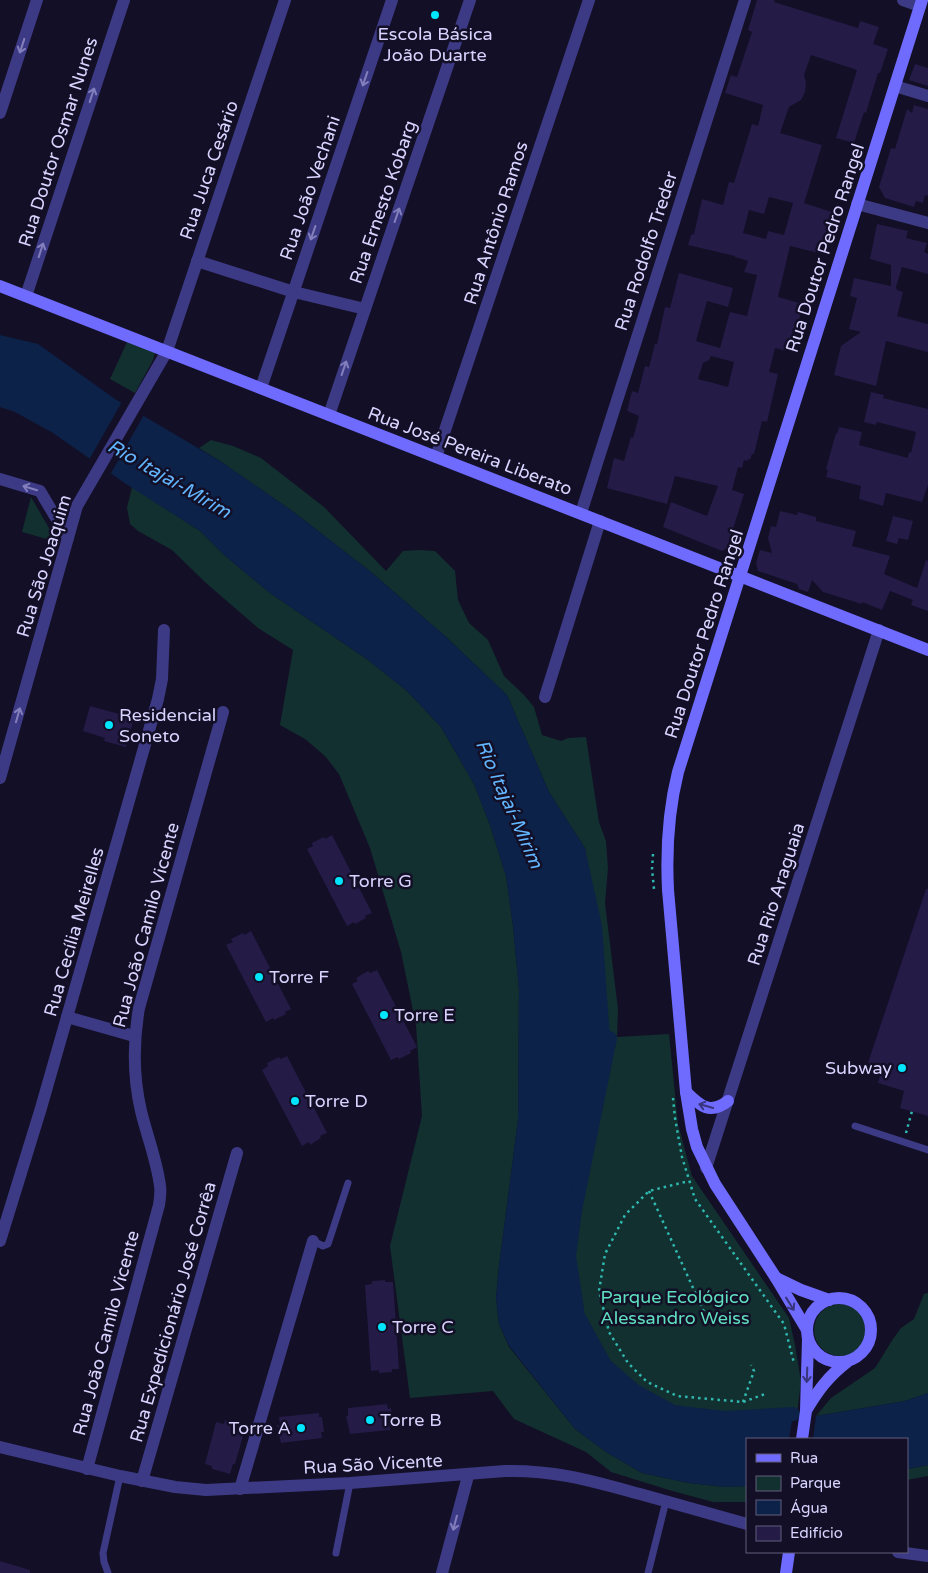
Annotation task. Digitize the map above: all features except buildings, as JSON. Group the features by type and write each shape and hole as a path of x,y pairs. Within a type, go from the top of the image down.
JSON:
{"main road":[{"name":"Rua Doutor Pedro Rangel","path":"807,1334 776,1278 706,1168 692,1129 686,1092 668,890 666,859 668,827 678,772 921,3"},
{"name":"Rua José Pereira Liberato","path":"0,286 928,650"},
{"path":"686,1092 699,1105 706,1108 714,1109 728,1101"},
{"path":"776,1278 829,1300"},
{"path":"802,1438 806,1413 807,1334 809,1319 814,1311 820,1304 829,1300 848,1299 857,1303 864,1310 869,1318 872,1329 868,1345 858,1358 838,1363 828,1361 819,1356 812,1348 807,1334"},
{"path":"806,1413 820,1388 831,1374 847,1362"},
{"path":"786,1573 789,1553"}],"street":[{"path":"0,113 37,0"},
{"name":"Rua Doutor Osmar Nunes","path":"26,296 124,0"},
{"name":"Rua Juca Cesário","path":"167,351 285,0"},
{"name":"Rua João Vechani","path":"261,388 392,0"},
{"name":"Rua Ernesto Kobarg","path":"329,415 470,0"},
{"name":"Rua Antônio Ramos","path":"436,456 589,0"},
{"name":"Rua Rodolfo Treder","path":"581,513 745,0"},
{"path":"903,0 921,3"},
{"path":"895,86 928,96"},
{"path":"858,204 928,224"},
{"path":"197,261 294,292 365,308"},
{"name":"Rua São Joaquim","path":"0,778 2,761 75,514 88,487 167,351"},
{"path":"0,479 40,492 68,538"},
{"path":"51,509 66,517 71,518 75,514"},
{"path":"545,697 600,521"},
{"name":"Rua Cecília Meirelles","path":"0,1240 67,1018 158,699 162,680 164,630"},
{"name":"Rua Rio Araguaia","path":"706,1168 879,630"},
{"name":"Rua João Camilo Vicente","path":"87,1469 159,1205 160,1187 136,1086 134,1036 139,1008 223,712"},
{"path":"67,1018 134,1036"},
{"name":"Rua Expedicionário José Corrêa","path":"142,1481 237,1153"},
{"path":"240,1488 313,1242"},
{"name":"Rua São Vicente","path":"0,1447 87,1469 175,1488 206,1490 529,1471 557,1473 746,1524"},
{"path":"442,1573 468,1476"},
{"path":"906,1553 928,1556"}],"lane":[{"path":"855,1126 928,1150"},
{"path":"313,1242 323,1246 328,1244 348,1183"},
{"path":"108,1573 103,1553 120,1476"},
{"path":"336,1553 350,1483"},
{"path":"648,1573 666,1501"}],"path":[{"path":"654,852 652,869 655,898"},
{"path":"672,1089 682,1157 695,1198 784,1324 795,1370"},
{"path":"903,1142 912,1111"},
{"path":"685,1182 648,1191 625,1215 604,1254 599,1290 608,1332 628,1363 647,1382 676,1396 743,1402 765,1394"},
{"path":"648,1191 704,1312"},
{"path":"743,1402 754,1371 751,1365"}],"green space":[{"path":"128,340 155,353 135,393 110,379"},
{"name":"Parque Ecológico Alessandro Weiss","path":"211,440 233,446 261,458 324,507 386,571 403,551 435,551 455,571 458,600 469,623 488,640 504,676 534,707 542,735 561,741 568,738 586,737 599,822 606,841 608,868 605,903 618,1009 617,1037 669,1034 678,1124 692,1176 789,1318 801,1381 797,1414 725,1418 673,1412 635,1391 605,1365 578,1316 569,1256 575,1210 610,1038 585,848 549,792 507,695 445,636 371,572 295,513 199,448"},
{"path":"132,487 200,531 223,554 270,593 368,660 407,691 441,727 474,784 490,825 506,876 513,926 519,989 518,1120 496,1298 499,1324 509,1347 575,1429 606,1452 642,1473 689,1483 726,1487 746,1486 746,1502 713,1502 611,1472 586,1452 514,1419 493,1391 410,1398 390,1246 422,1116 416,1025 401,952 370,848 339,774 325,756 305,739 280,725 293,650 258,628 206,583 172,550 138,531 130,524 127,508"},
{"path":"31,497 57,542 22,532"},
{"path":"928,1293 928,1393 905,1401 816,1416 831,1398 875,1368 901,1328 914,1319 924,1294"},
{"path":"840,1304 854,1308 862,1316 866,1330 862,1344 854,1352 840,1356 826,1352 818,1344 814,1330 818,1316 826,1308"},
{"path":"928,1465 928,1476 908,1480 908,1469"}],"water":[{"name":"Rio Itajaí-Mirim","path":"0,335 38,344 115,399 220,461 295,513 371,572 445,636 507,695 549,792 585,848 602,926 610,1038 575,1210 569,1256 578,1316 605,1365 635,1391 673,1412 725,1418 793,1414 816,1416 905,1401 928,1393 928,1465 908,1469 908,1438 746,1438 746,1486 726,1487 689,1483 642,1473 606,1452 575,1429 509,1346 499,1324 496,1298 518,1120 519,989 506,876 490,825 474,784 441,727 407,691 368,660 270,593 223,554 200,531 126,484 53,433 15,412 0,407"}],"pier":[{"path":"123,400 145,413 110,475 89,460"},
{"path":"793,1414 816,1416 813,1438 789,1438"}],"waterway":[{"path":"610,1038 575,1210 569,1256 578,1316 605,1365 635,1391 673,1412 725,1418 793,1414"}],"place":[{"name":"Escola Básica João Duarte","path":"435,15"},
{"name":"Residencial Soneto","path":"109,725"},
{"name":"Torre G","path":"339,881"},
{"name":"Torre F","path":"259,977"},
{"name":"Torre E","path":"384,1015"},
{"name":"Subway","path":"902,1068"},
{"name":"Torre D","path":"295,1101"},
{"name":"Torre C","path":"382,1327"},
{"name":"Torre B","path":"370,1420"},
{"name":"Torre A","path":"301,1428"}]}
